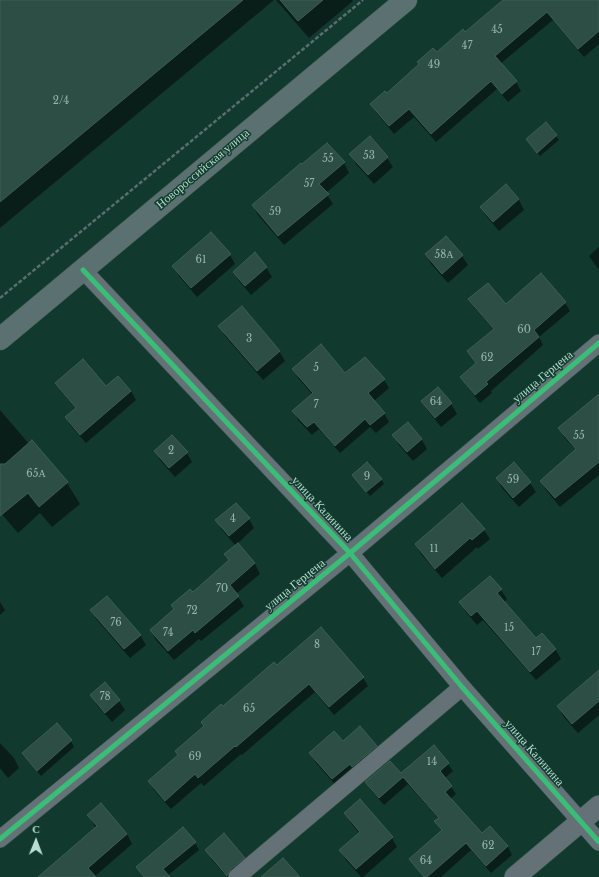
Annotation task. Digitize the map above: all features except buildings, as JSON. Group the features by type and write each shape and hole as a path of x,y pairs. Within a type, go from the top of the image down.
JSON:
{"main road":[{"name":"Новороссийская улица","path":"0,339 406,0"}],"street":[{"name":"улица Калинина","path":"83,270 350,553 462,687 599,842"},
{"name":"улица Герцена","path":"0,839 350,553 599,343"},
{"path":"237,877 462,687"},
{"path":"515,877 599,806"}],"path":[{"path":"0,298 363,0"}],"cycle path":[{"path":"83,270 350,553 462,687 599,842"},
{"path":"0,839 350,553 599,343"}]}
